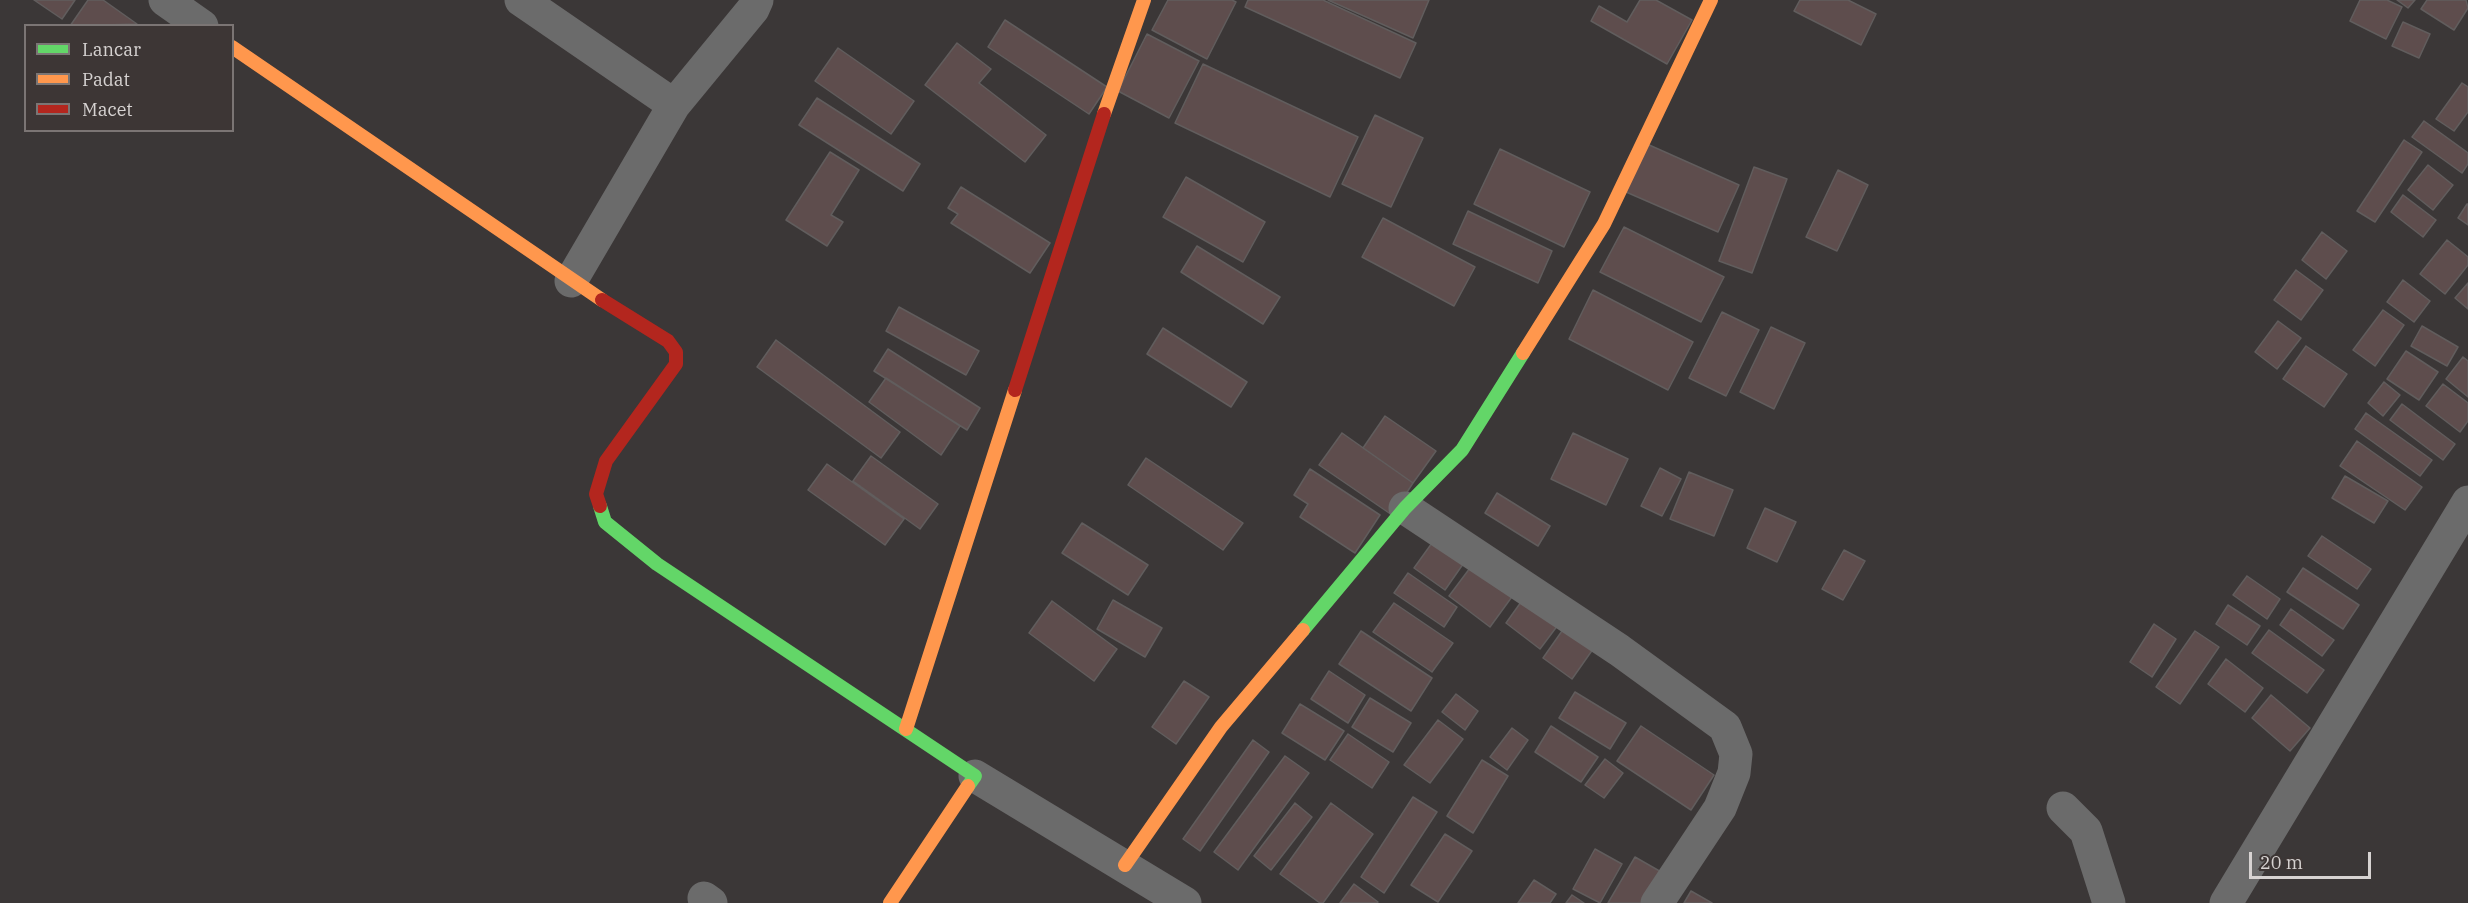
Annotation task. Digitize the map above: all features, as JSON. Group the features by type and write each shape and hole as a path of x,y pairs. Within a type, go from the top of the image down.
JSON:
{"street":[{"path":"165,0 199,24"},
{"path":"521,0 674,105"},
{"path":"571,282 674,105 753,9 757,0"},
{"path":"906,729 1114,81 1144,0"},
{"path":"1125,865 1221,727 1405,508 1462,450 1604,224 1711,0"},
{"path":"234,48 571,282 668,340 676,352 676,364 606,461 596,494 605,522 657,564 975,776 1185,903"},
{"path":"2226,903 2468,502"},
{"path":"1405,508 1619,650 1725,727 1736,754 1734,773 1720,808 1657,903"},
{"path":"890,903 975,776"},
{"path":"2063,808 2086,831 2109,903"}],"building":[{"path":"34,0 75,0 62,19"},
{"path":"88,0 103,0 137,24 71,24"},
{"path":"1168,0 1232,0 1236,2 1207,59 1152,30"},
{"path":"1248,0 1323,0 1416,43 1400,78 1245,7"},
{"path":"1328,0 1429,0 1413,38"},
{"path":"1640,0 1656,0 1692,20 1667,64 1591,21 1599,6 1627,22"},
{"path":"1800,0 1848,0 1876,14 1861,45 1794,11"},
{"path":"2360,0 2387,0 2402,7 2386,39 2350,21"},
{"path":"2397,0 2415,0 2408,8"},
{"path":"2427,0 2466,0 2468,8 2454,30 2421,9"},
{"path":"1005,20 1107,87 1089,114 988,47"},
{"path":"2403,22 2430,34 2419,58 2392,46"},
{"path":"1147,34 1199,61 1169,118 1118,91"},
{"path":"957,43 991,69 979,83 1046,135 1025,162 925,85"},
{"path":"838,48 914,101 891,134 815,81"},
{"path":"1203,64 1358,137 1330,197 1175,123"},
{"path":"2462,83 2468,87 2468,112 2454,131 2436,119"},
{"path":"817,98 920,164 903,191 799,125"},
{"path":"1375,115 1423,138 1391,207 1342,184"},
{"path":"2424,121 2468,153 2468,164 2462,173 2412,137"},
{"path":"2404,140 2422,152 2375,222 2357,211"},
{"path":"1647,144 1739,185 1718,232 1626,192"},
{"path":"1500,149 1590,192 1564,247 1474,204"},
{"path":"830,152 859,170 831,215 843,222 827,246 786,220"},
{"path":"2428,165 2453,185 2433,210 2408,190"},
{"path":"1754,167 1787,179 1752,273 1719,261"},
{"path":"1838,170 1868,185 1837,251 1806,237"},
{"path":"1186,177 1265,222 1243,262 1163,217"},
{"path":"961,187 1050,243 1030,273 951,223 958,214 948,208"},
{"path":"2403,195 2436,220 2423,237 2391,212"},
{"path":"2468,204 2468,225 2458,218"},
{"path":"1468,211 1552,251 1538,283 1453,244"},
{"path":"1383,218 1475,267 1454,306 1362,257"},
{"path":"1624,227 1724,277 1701,322 1600,272"},
{"path":"2322,232 2347,251 2326,279 2302,260"},
{"path":"2447,240 2468,257 2468,265 2445,294 2420,274"},
{"path":"1197,246 1280,297 1263,324 1181,272"},
{"path":"2296,270 2323,290 2301,320 2274,300"},
{"path":"2403,280 2430,301 2414,322 2387,302"},
{"path":"2468,283 2468,309 2455,298"},
{"path":"1593,290 1693,342 1668,390 1569,339"},
{"path":"899,307 979,351 966,375 886,331"},
{"path":"2383,310 2404,325 2375,366 2353,350"},
{"path":"1722,312 1759,330 1726,396 1689,378"},
{"path":"2278,321 2301,338 2277,369 2255,352"},
{"path":"2422,326 2458,347 2447,366 2411,346"},
{"path":"1771,327 1805,343 1774,409 1740,392"},
{"path":"1163,328 1247,382 1231,407 1147,354"},
{"path":"776,340 900,432 881,458 757,367"},
{"path":"2306,346 2347,374 2324,407 2283,379"},
{"path":"888,349 980,408 967,430 874,371"},
{"path":"2406,351 2438,372 2419,400 2387,379"},
{"path":"2463,357 2468,361 2468,397 2446,379"},
{"path":"886,378 960,426 941,455 869,402"},
{"path":"2384,382 2400,395 2383,416 2368,403"},
{"path":"2443,384 2468,403 2468,421 2460,432 2426,406"},
{"path":"2402,404 2455,444 2443,460 2390,420"},
{"path":"2366,413 2432,460 2420,476 2355,429"},
{"path":"1385,416 1436,451 1413,483 1363,448"},
{"path":"1342,433 1413,483 1392,515 1319,465"},
{"path":"1573,433 1628,459 1606,505 1551,479"},
{"path":"2357,441 2422,487 2405,510 2340,466"},
{"path":"871,456 938,504 920,529 853,481"},
{"path":"1146,458 1243,523 1223,550 1128,485"},
{"path":"827,464 904,519 885,545 808,490"},
{"path":"1660,468 1681,479 1662,516 1641,506"},
{"path":"1310,469 1380,515 1355,553 1300,517 1308,504 1294,495"},
{"path":"1689,472 1733,490 1714,536 1670,519"},
{"path":"2345,476 2388,501 2374,523 2332,498"},
{"path":"1497,493 1550,526 1538,546 1485,513"},
{"path":"1765,508 1796,522 1777,562 1747,548"},
{"path":"1082,523 1148,565 1128,595 1062,553"},
{"path":"1437,536 1468,557 1445,590 1414,568"},
{"path":"2322,536 2371,569 2357,589 2308,556"},
{"path":"1844,550 1865,561 1843,600 1822,589"},
{"path":"1473,564 1514,594 1490,627 1449,596"},
{"path":"2303,568 2359,605 2343,629 2287,592"},
{"path":"1408,573 1457,607 1444,627 1394,593"},
{"path":"2247,576 2280,599 2267,619 2233,595"},
{"path":"1526,595 1561,621 1540,649 1506,623"},
{"path":"1113,600 1162,628 1145,657 1097,629"},
{"path":"1052,601 1117,649 1094,681 1029,633"},
{"path":"1394,603 1453,643 1432,672 1373,632"},
{"path":"2228,605 2260,626 2247,645 2216,624"},
{"path":"2291,609 2334,640 2322,656 2280,625"},
{"path":"1569,621 1598,642 1572,679 1543,658"},
{"path":"2154,624 2176,639 2152,677 2130,662"},
{"path":"2269,630 2324,670 2307,693 2252,653"},
{"path":"1361,631 1432,678 1411,711 1339,664"},
{"path":"2195,631 2219,647 2180,704 2156,687"},
{"path":"2226,659 2263,688 2245,712 2208,684"},
{"path":"1329,671 1365,695 1348,723 1311,699"},
{"path":"1184,681 1209,697 1176,744 1152,727"},
{"path":"1575,692 1626,723 1610,749 1559,718"},
{"path":"1456,694 1478,711 1465,730 1442,712"},
{"path":"2271,695 2310,728 2290,751 2252,718"},
{"path":"1370,698 1411,723 1393,752 1352,727"},
{"path":"1300,704 1344,731 1325,760 1282,733"},
{"path":"1438,720 1463,739 1430,783 1404,765"},
{"path":"1551,726 1598,757 1581,782 1535,752"},
{"path":"1641,726 1714,775 1691,810 1617,761"},
{"path":"1512,728 1528,740 1507,770 1490,757"},
{"path":"1348,734 1389,762 1372,788 1330,760"},
{"path":"1253,740 1269,752 1200,851 1183,839"},
{"path":"1285,756 1309,773 1238,870 1214,852"},
{"path":"1605,759 1623,773 1604,798 1585,785"},
{"path":"1482,760 1508,776 1473,833 1447,816"},
{"path":"1413,797 1437,812 1384,893 1361,877"},
{"path":"1295,803 1312,817 1271,870 1254,856"},
{"path":"1331,803 1373,834 1323,903 1320,903 1280,874"},
{"path":"1445,834 1472,851 1438,902 1411,885"},
{"path":"1595,849 1622,864 1600,903 1573,889"},
{"path":"1635,857 1663,873 1645,903 1608,903"},
{"path":"1534,880 1556,894 1550,903 1518,903"},
{"path":"1354,884 1378,902 1340,903"},
{"path":"1691,891 1712,903 1684,903"},
{"path":"1572,895 1584,903 1566,903"}],"traffic: fast":[{"path":"1303,630 1405,508 1462,450 1523,353"},
{"path":"600,506 605,522 657,564 975,776 968,786"}],"traffic: slow":[{"path":"1104,114 1144,0"},
{"path":"1523,353 1604,224 1711,0"},
{"path":"234,48 602,300"},
{"path":"906,729 1015,390"},
{"path":"1125,865 1221,727 1303,630"},
{"path":"890,903 968,786"}],"traffic: jam":[{"path":"1015,390 1104,114"},
{"path":"600,506 596,494 606,461 676,364 676,352 668,341 602,300"}]}
